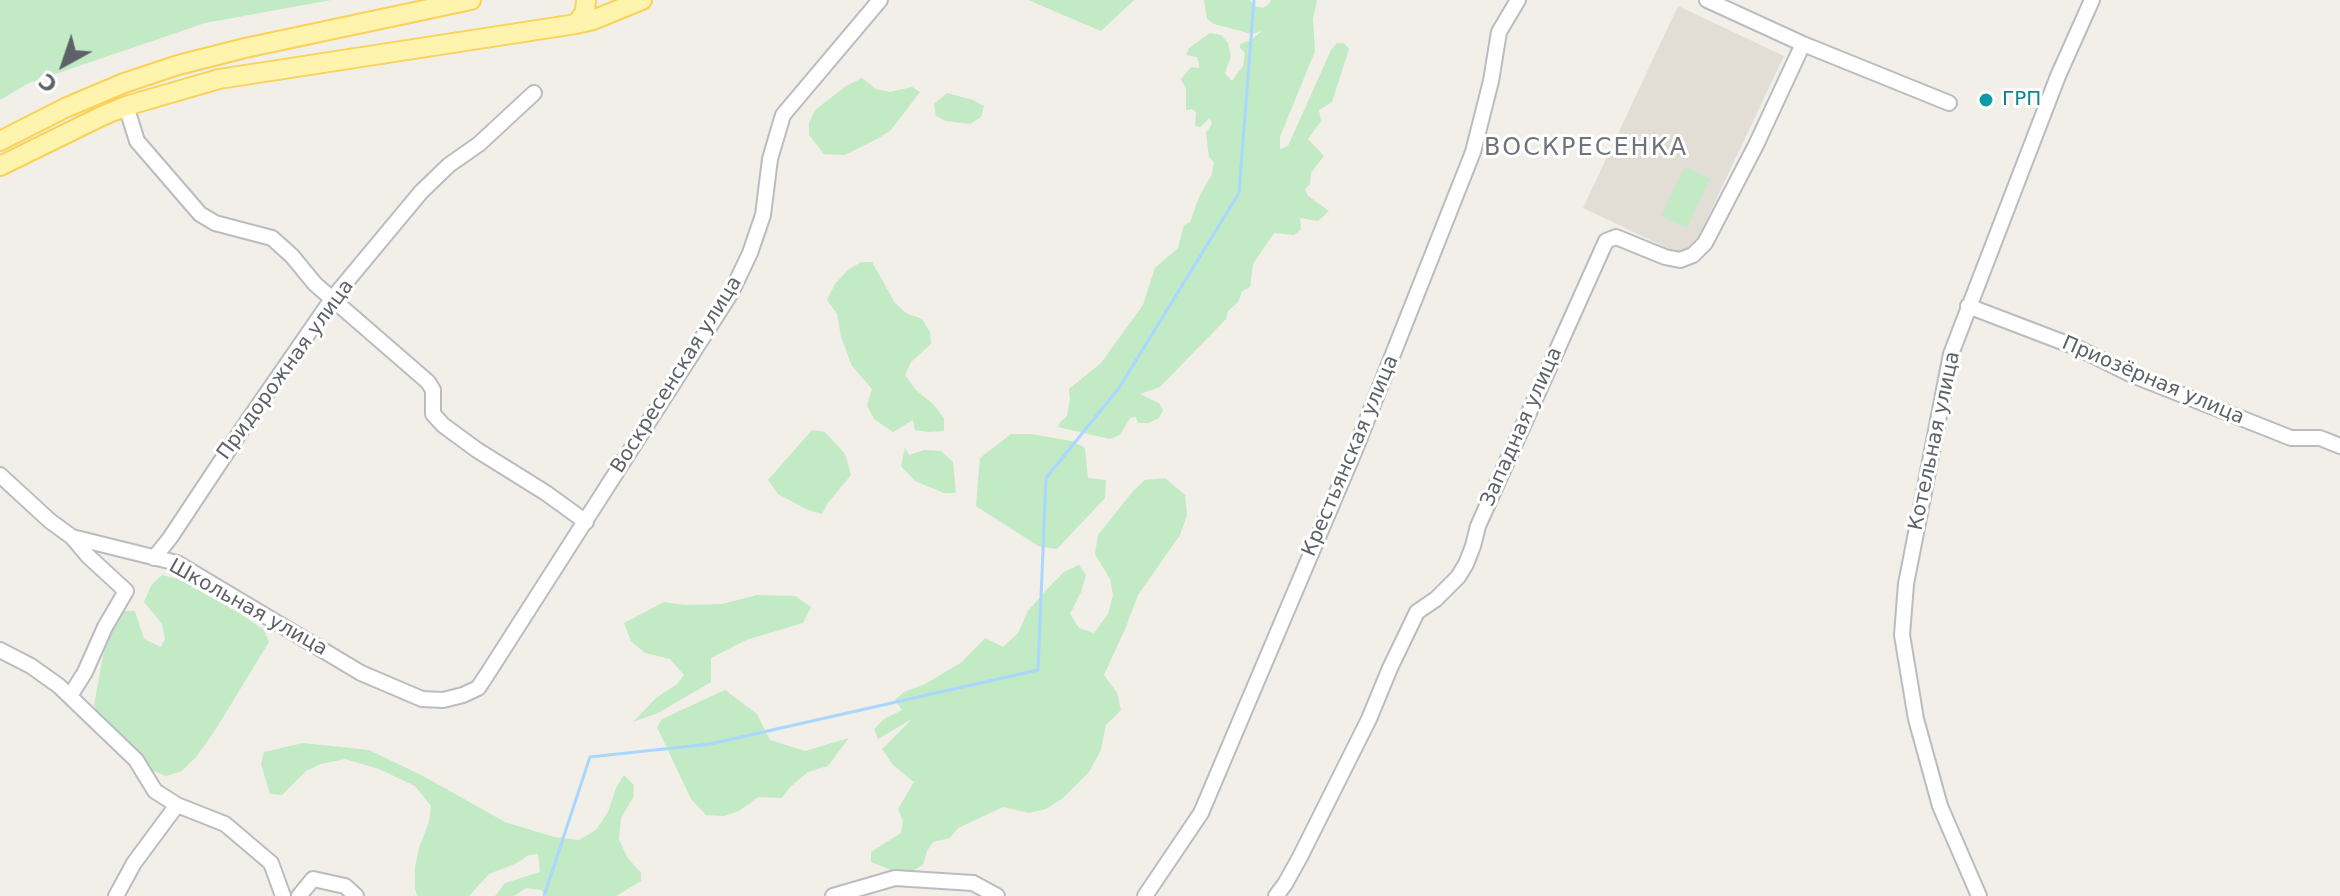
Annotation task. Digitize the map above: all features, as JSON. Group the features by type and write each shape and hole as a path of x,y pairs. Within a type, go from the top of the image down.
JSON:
{"main road":[{"path":"0,141 109,89 178,65 471,0"},
{"path":"576,24 585,12 586,0"},
{"path":"617,0 640,1"},
{"path":"0,166 126,106 219,79 576,24 640,1"}],"street":[{"name":"Воскресенская улица","path":"463,695 478,688 731,293 763,215 770,159 783,115 880,0"},
{"name":"Крестьянская улица","path":"1145,896 1201,813 1355,450 1473,152 1491,81 1499,32 1518,0"},
{"path":"1707,0 1733,5 1803,44 1949,103"},
{"name":"Котельная улица","path":"1979,896 1940,806 1916,719 1902,635 1906,584 1951,354 2058,76 2092,0"},
{"name":"Западная улица","path":"1276,896 1300,857 1356,746 1417,612 1436,599 1466,564 1478,526 1606,241 1616,237 1680,260 1693,255 1705,243 1756,145 1803,44"},
{"name":"Придорожная улица","path":"154,558 332,299 421,192 534,93"},
{"path":"126,106 137,141 200,214 215,223 272,238 315,284 428,382 433,390 433,414 443,425 586,522"},
{"name":"Приозёрная улица","path":"1968,306 2078,348 2132,375 2291,438 2320,438 2340,446"},
{"name":"Школьная улица","path":"0,475 72,537 177,563 361,673 422,699 443,700 463,695"},
{"path":"70,696 126,591 72,537"},
{"path":"0,650 31,666 70,696 136,760 155,791 177,805 225,824 271,863 283,896"},
{"path":"116,896 134,863 177,805"},
{"path":"833,896 895,878 973,883 997,896"},
{"path":"299,896 313,879 325,880 351,891"}],"shaded area":[{"path":"1678,6 1784,56 1695,244 1678,253 1583,208"}],"green space":[{"path":"0,0 331,0 205,23 29,83 0,100"},
{"path":"1028,0 1134,0 1101,31"},
{"path":"1204,0 1250,0 1254,6 1263,8 1271,0 1317,0 1313,19 1315,51 1280,137 1280,149 1288,146 1331,50 1337,43 1344,43 1349,49 1332,102 1319,110 1321,121 1308,139 1324,156 1311,173 1310,184 1305,189 1308,196 1329,211 1318,221 1300,218 1301,229 1294,235 1274,233 1253,264 1250,287 1242,291 1226,319 1160,387 1140,394 1159,403 1163,410 1159,418 1149,423 1138,423 1136,417 1130,418 1120,435 1110,439 1058,427 1067,416 1069,389 1101,363 1143,305 1155,268 1178,248 1184,225 1190,222 1212,174 1214,162 1209,157 1206,133 1212,124 1210,118 1200,127 1195,126 1196,112 1186,110 1186,89 1181,79 1191,67 1199,68 1197,57 1186,55 1189,48 1210,33 1221,35 1228,43 1231,56 1225,73 1232,81 1243,66 1245,53 1240,44 1262,31 1252,34 1214,24 1207,19"},
{"path":"862,78 876,89 890,92 912,87 920,92 891,130 845,155 824,154 809,135 809,123 815,110"},
{"path":"947,93 984,106 981,117 970,124 946,121 936,116 934,104"},
{"path":"1685,167 1710,179 1687,228 1661,216"},
{"path":"861,262 872,262 895,303 906,313 922,319 930,332 931,344 911,362 905,375 944,418 944,431 915,430 913,420 893,432 874,419 867,405 872,389 852,366 841,337 837,314 827,300 835,284"},
{"path":"812,430 825,432 845,454 851,475 822,514 778,494 768,480"},
{"path":"1011,434 1072,441 1085,448 1088,478 1106,480 1105,498 1057,549 1038,546 976,506 980,458"},
{"path":"905,448 909,455 924,450 941,451 953,462 956,493 944,493 915,481 901,466"},
{"path":"1165,478 1185,495 1187,515 1180,535 1138,595 1104,675 1117,693 1121,710 1106,725 1101,750 1089,772 1063,798 1046,809 1029,813 1003,807 958,828 950,838 933,842 923,865 907,874 871,862 871,852 901,833 903,821 898,809 914,782 893,765 882,749 912,719 878,739 874,729 884,719 902,710 895,700 904,692 925,684 962,662 985,638 1003,647 1018,633 1028,611 1047,589 1064,572 1079,565 1086,575 1070,614 1079,628 1094,633 1108,614 1113,595 1110,579 1095,554 1098,535 1145,480"},
{"path":"162,575 178,579 236,611 264,630 269,642 196,757 182,771 166,776 151,770 135,747 101,721 94,705 106,640 123,611 135,611 144,639 161,647 165,639 162,624 144,602 152,584"},
{"path":"757,595 795,596 811,607 803,623 746,640 711,658 711,682 658,713 633,722 684,675 670,659 645,653 631,641 624,623 664,602 722,604"},
{"path":"725,690 757,714 770,740 805,751 849,738 828,766 808,772 782,798 758,797 739,811 724,816 706,815 691,799 657,727 662,719"},
{"path":"303,743 369,750 505,822 554,837 579,840 596,830 608,812 624,775 634,785 633,798 621,818 619,839 627,857 641,873 641,881 616,896 547,896 541,890 526,888 514,896 495,896 505,883 540,872 538,854 529,855 489,874 469,896 417,896 415,867 431,806 415,786 379,769 345,759 306,771 282,795 270,794 261,764 264,752"}],"waterway":[{"path":"544,896 590,757 710,744 1038,670 1046,478 1119,388 1239,193 1254,0"}],"place":[{"name":"ГРП","path":"1986,100"}],"district":[{"name":"ВОСКРЕСЕНКА","path":"1586,149"}]}
